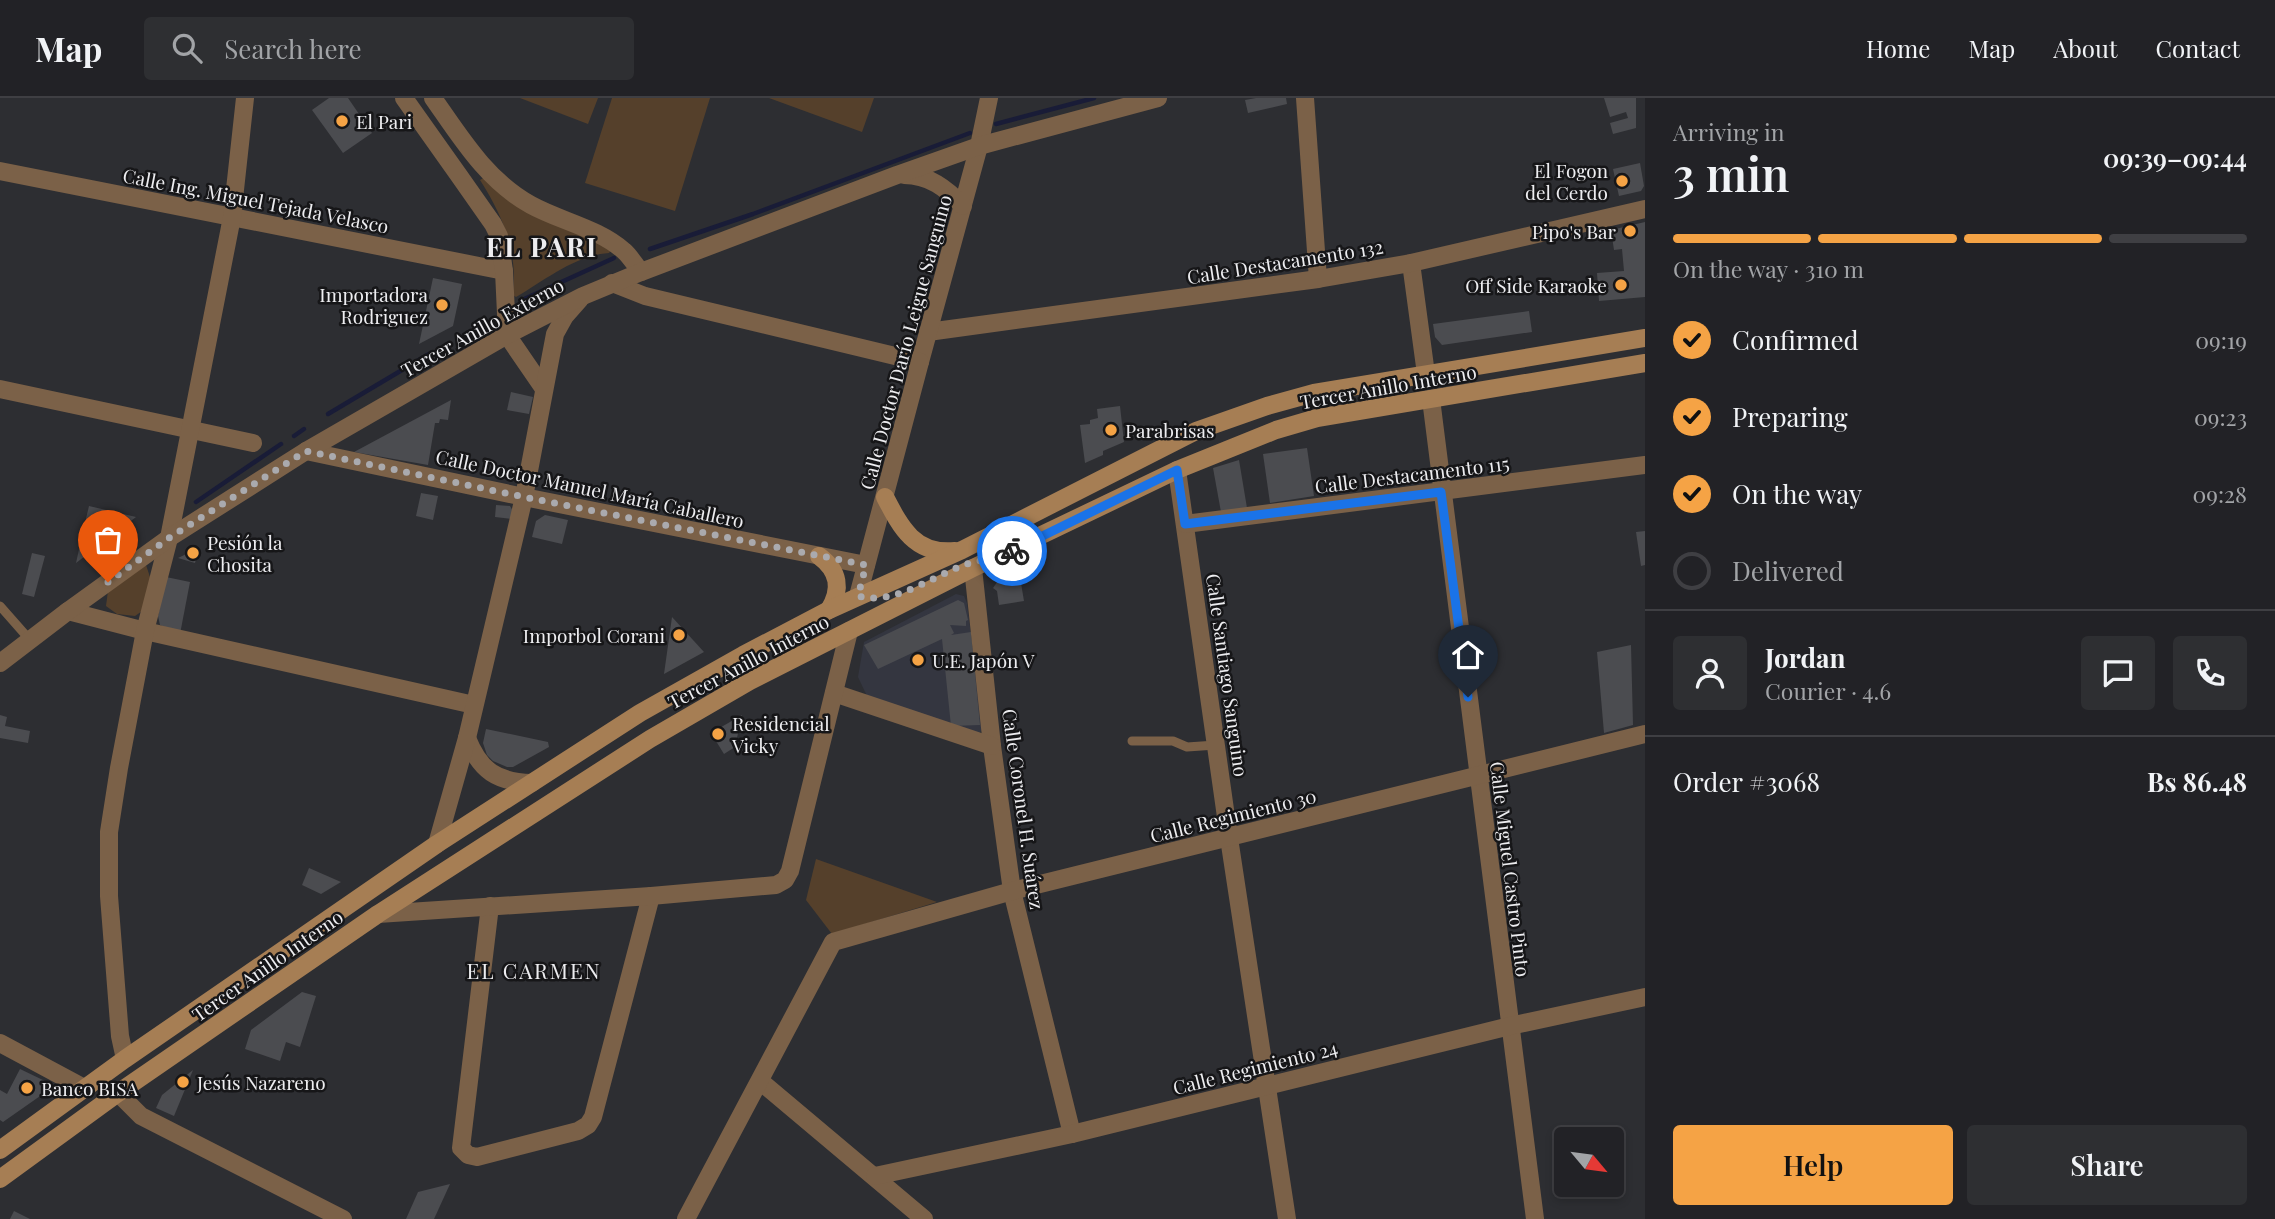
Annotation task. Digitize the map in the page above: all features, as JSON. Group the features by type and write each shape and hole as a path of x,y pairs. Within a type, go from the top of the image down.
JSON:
{"main road":[{"name":"Tercer Anillo Interno","path":"0,1150 125,1059 437,844 640,713 743,654 829,610 962,550 1196,431 1267,406 1314,393 1645,338"},
{"path":"1557,377 1569,370 1609,362 1613,358 1614,344"},
{"name":"Tercer Anillo Interno","path":"0,1179 118,1093 378,914 650,739 750,681 973,568 1177,470 1276,430 1317,418 1645,363"},
{"path":"1177,470 1183,445 1196,431"},
{"path":"885,496 909,537 934,550 962,550"},
{"path":"819,556 836,574 836,599 829,610"},
{"path":"788,662 808,645 848,622 858,596 883,598 970,563 995,559"},
{"path":"295,971 290,962 292,957 319,926"},
{"path":"226,1018 252,989 247,975"}],"street":[{"path":"125,1059 120,1036 109,896 109,832 118,768 145,631 169,538 232,216 244,98"},
{"path":"404,98 499,236 507,335 544,389"},
{"path":"433,98 475,158 502,184 529,204 605,238 624,251 641,272"},
{"path":"1304,98 1318,279"},
{"name":"Tercer Anillo Externo","path":"0,663 169,538 306,451 507,335 583,296 980,141 1152,99"},
{"name":"Calle Doctor Darío Leigue Sanguino","path":"858,596 963,206 987,104"},
{"name":"Calle Ing. Miguel Tejada Velasco","path":"0,171 503,271"},
{"path":"897,174 912,175 940,185 963,206"},
{"name":"Calle Destacamento 132","path":"928,332 1318,279 1411,263 1645,209"},
{"path":"1411,263 1426,374"},
{"path":"612,283 645,296 920,362"},
{"path":"437,844 467,738 524,497 555,334 565,316 583,296"},
{"path":"0,389 253,443"},
{"name":"Calle Miguel Castro Pinto","path":"1431,399 1535,1219"},
{"name":"Calle Doctor Manuel María Caballero","path":"306,451 866,565"},
{"name":"Calle Destacamento 115","path":"1185,524 1645,465"},
{"name":"Calle Santiago Sanguino","path":"1177,470 1287,1219"},
{"name":"Calle Coronel H. Suárez","path":"973,568 992,746 1012,891 1072,1134"},
{"path":"68,611 145,631 474,705"},
{"path":"378,914 651,896 776,885 785,880 790,871 849,631"},
{"path":"834,693 992,746"},
{"name":"Calle Regimiento 30","path":"760,1081 833,942 1012,891 1645,734"},
{"path":"467,738 473,754 484,768 514,783 532,783"},
{"path":"410,893 412,905 422,911"},
{"path":"490,906 461,1148 468,1155 477,1157 578,1131 588,1125 593,1117 651,896"},
{"name":"Calle Regimiento 24","path":"874,1175 1072,1134 1510,1026 1645,997"},
{"path":"0,1043 84,1088"},
{"path":"686,1219 760,1081 924,1219"},
{"path":"118,1093 141,1116 343,1219"}],"lane":[{"path":"0,606 30,640"},
{"path":"1132,741 1173,741 1187,747 1216,745"}],"shaded area":[{"path":"520,98 598,98 588,124"},
{"path":"612,98 710,98 675,211 585,183"},
{"path":"769,98 874,98 862,132"},
{"path":"485,177 611,250 609,253 584,258 516,297 513,295 511,249 496,207 480,180"},
{"path":"146,565 151,580 145,609 135,616 117,614 106,606 108,591"},
{"name":"U.E. Japón V","path":"956,594 964,596 967,603 982,724 978,735 867,696 858,677 864,642"},
{"path":"816,859 937,902 832,934 806,900"}],"building":[{"name":"El Pari","path":"329,98 348,98 372,133 343,153 312,110"},
{"path":"1286,98 1287,104 1248,113 1245,100"},
{"path":"1604,98 1636,98 1636,128 1613,134 1610,123 1628,118 1626,112 1610,117"},
{"path":"1640,163 1644,186 1641,191 1619,196 1613,169"},
{"path":"1645,222 1645,297 1599,301 1597,273 1624,271 1622,249 1614,250 1611,230"},
{"name":"Importadora Rodriguez","path":"433,278 462,284 453,326 419,344"},
{"path":"1529,311 1532,332 1442,345 1435,337 1433,324"},
{"path":"511,392 533,397 529,414 507,410"},
{"path":"451,400 448,420 440,419 439,423 435,423 428,465 354,452"},
{"path":"1120,406 1124,442 1085,463 1080,425 1090,424 1090,420 1098,418 1097,409"},
{"path":"1307,448 1314,496 1270,503 1263,454"},
{"path":"1239,460 1247,508 1221,512 1213,468"},
{"path":"421,493 438,496 433,520 416,516"},
{"path":"496,505 510,506 513,511 512,519 495,517"},
{"path":"89,506 136,517 76,563 84,527"},
{"path":"545,515 568,520 562,544 532,537 536,521"},
{"path":"1645,531 1645,565 1641,566 1636,532"},
{"name":"Pesión la Chosita","path":"199,548 195,563 178,558"},
{"path":"32,553 45,556 34,597 22,594"},
{"path":"166,577 190,582 180,634 160,625 158,616"},
{"path":"1020,577 1024,601 999,605 997,591 993,588 1000,578 1003,580"},
{"path":"958,600 964,603 968,620 966,626 950,625 954,633 951,635 971,632 980,725 951,726 942,639 878,669 864,645"},
{"name":"Imporbol Corani","path":"672,617 704,652 664,674"},
{"path":"1631,645 1633,725 1604,733 1597,652"},
{"path":"0,715 7,717 5,726 30,731 28,743 0,738"},
{"path":"742,715 735,747 724,754 711,733"},
{"path":"486,729 548,742 549,747 513,767 507,767 487,755 483,743"},
{"path":"309,868 341,882 321,894 302,885"},
{"path":"302,992 316,996 300,1047 286,1042 280,1061 245,1049 251,1030"},
{"name":"Banco BISA","path":"20,1069 45,1081 43,1094 3,1122 0,1120 0,1090 7,1094"},
{"name":"Jesús Nazareno","path":"193,1070 174,1116 156,1108 162,1095"},
{"path":"450,1184 434,1219 406,1219 418,1192"},
{"path":"14,1211 30,1219 10,1219"}],"waterway":[{"path":"996,124 1094,98"},
{"path":"650,249 753,214 970,133"},
{"path":"522,300 614,258"},
{"path":"328,414 429,354"},
{"path":"294,436 304,429"},
{"path":"196,502 281,444"}],"way so far":[{"path":"108,582 169,538 306,451 866,565 858,596 871,599 894,595 970,563 995,559 1012,551"}],"place":[{"name":"El Pari","path":"342,121"},
{"name":"El Fogon del Cerdo","path":"1622,181"},
{"name":"Pipo's Bar","path":"1630,231"},
{"name":"Off Side Karaoke","path":"1621,285"},
{"name":"Importadora Rodriguez","path":"442,305"},
{"name":"Parabrisas","path":"1111,430"},
{"name":"Pesión la Chosita","path":"193,553"},
{"name":"Imporbol Corani","path":"679,635"},
{"name":"U.E. Japón V","path":"918,660"},
{"name":"Residencial Vicky","path":"718,734"},
{"name":"Jesús Nazareno","path":"183,1082"},
{"name":"Banco BISA","path":"27,1088"}],"district":[{"name":"EL PARI","path":"542,246"},
{"name":"EL CARMEN","path":"534,970"}],"route":[{"path":"1012,551 1177,470 1185,524 1441,492 1468,697"}]}
